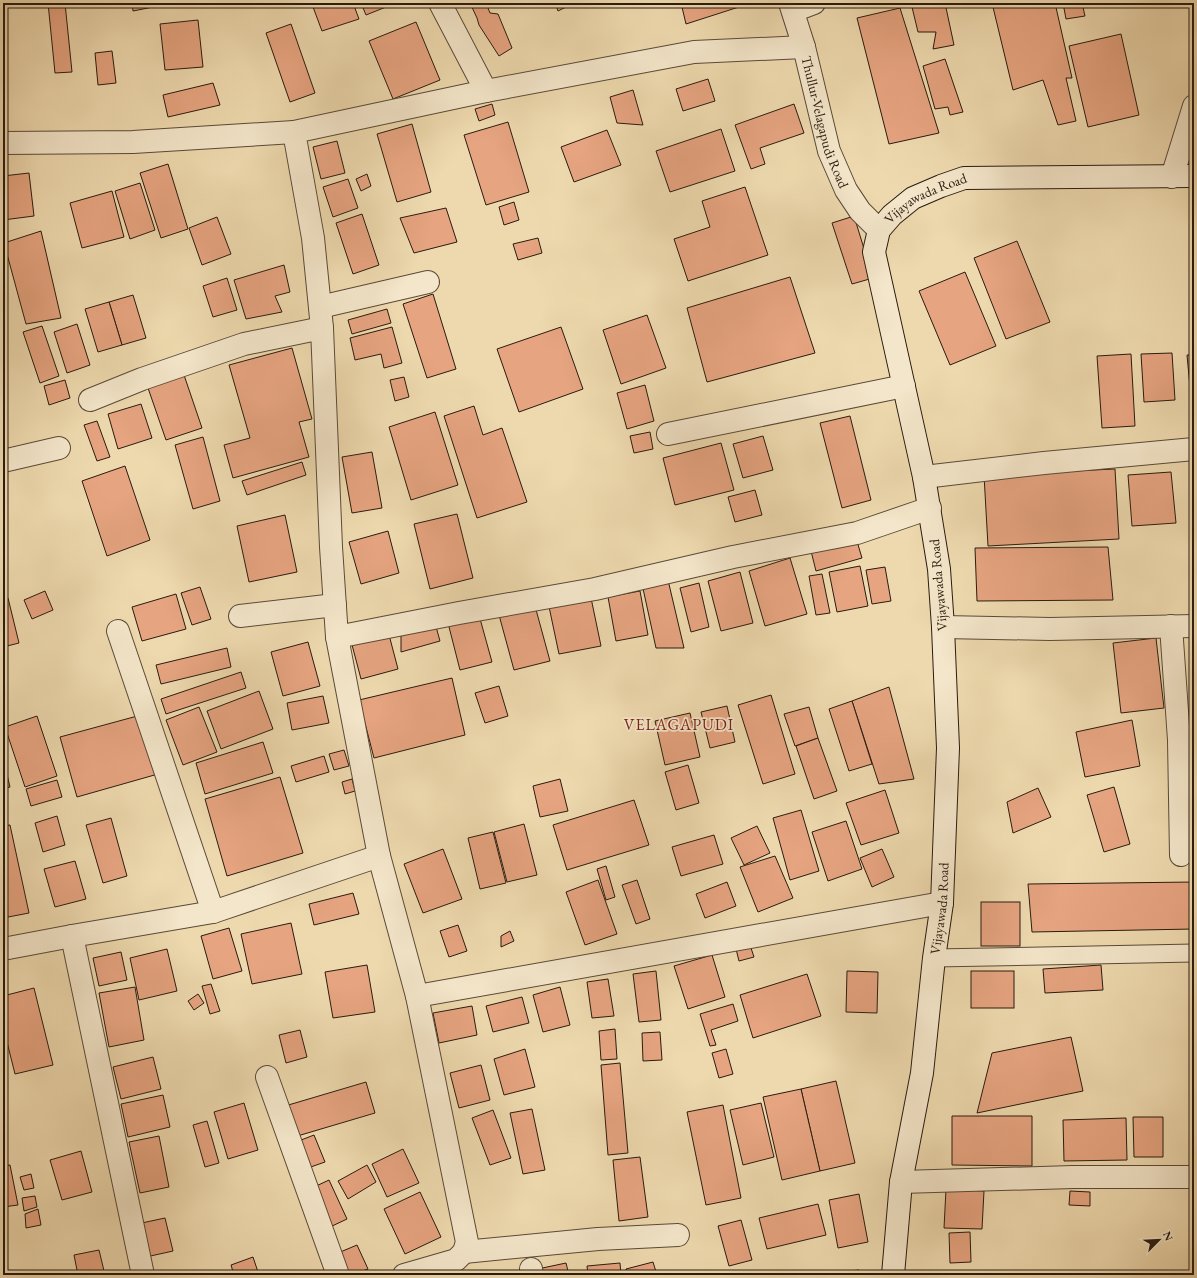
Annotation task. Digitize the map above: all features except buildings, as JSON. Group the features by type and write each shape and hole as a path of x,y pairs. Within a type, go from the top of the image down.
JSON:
{"street":[{"path":"440,3 486,91"},
{"path":"792,7 814,3"},
{"name":"Thullur-Velagapudi Road","path":"792,7 804,47 830,151 846,190 860,210 878,230"},
{"path":"3,143 133,142 294,132 486,91 694,52 804,47"},
{"path":"1172,177 1194,106"},
{"path":"294,132 313,238 321,317 330,540 337,636 380,856 417,996 467,1242 464,1252 456,1260 404,1275"},
{"name":"Vijayawada Road","path":"893,1275 901,1182 922,1074 934,958 942,903 948,748 939,569 924,477 874,252 878,230 892,215 913,198 964,178 1194,176"},
{"path":"90,400 142,379 321,317 428,282"},
{"path":"668,434 904,386"},
{"path":"3,461 59,448"},
{"path":"924,477 1059,461 1194,449"},
{"path":"337,636 595,589 733,557 857,533 930,508"},
{"path":"240,616 335,605"},
{"path":"1171,626 1179,740 1181,855"},
{"path":"943,627 1050,629 1194,626"},
{"path":"118,631 213,912"},
{"path":"3,949 213,912 380,856"},
{"path":"417,996 942,903"},
{"path":"72,936 143,1275"},
{"path":"266,1077 338,1275"},
{"path":"901,1182 1073,1177 1194,1178"},
{"path":"464,1252 598,1239 678,1235"}],"lane":[{"path":"934,958 1194,953"}],"district":[{"name":"VELAGAPUDI","path":"679,724"}]}
